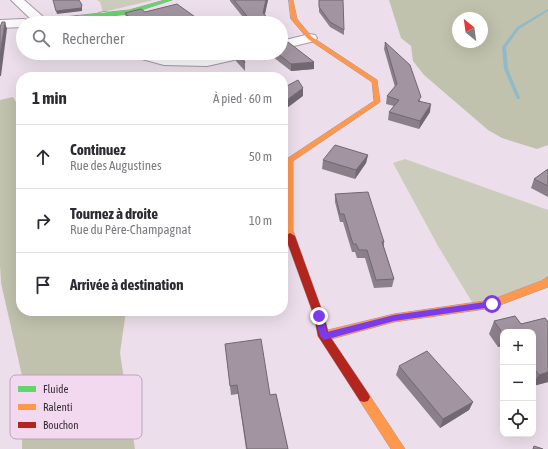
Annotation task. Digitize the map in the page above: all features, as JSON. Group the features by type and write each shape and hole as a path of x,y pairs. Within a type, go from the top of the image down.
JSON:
{"street":[{"path":"17,0 35,16"},
{"path":"116,16 170,0"},
{"path":"291,0 294,20 310,38 375,81 377,102 288,160 288,231 319,316 324,336 398,449"},
{"path":"0,24 16,23"},
{"path":"288,43 310,38"},
{"path":"160,60 207,62 216,60"},
{"path":"324,336 394,318 492,304 545,284 548,281"}],"green space":[{"path":"97,0 154,0 103,12 100,2"},
{"path":"389,0 548,0 548,145 537,149 502,138 488,130 424,75 413,61 411,46 401,38"},
{"path":"13,97 16,102 16,316 125,316 120,353 123,375 22,375 1,283 0,100"},
{"path":"405,159 548,210 548,281 475,307 438,246 393,163"},
{"path":"22,439 133,439 135,449 22,449"}],"building":[{"path":"53,0 79,0 82,5 81,8 56,11"},
{"path":"234,0 266,0 263,13 266,16 247,16"},
{"path":"319,0 343,0 344,30 330,22 319,7"},
{"path":"177,4 194,16 128,16 125,13 141,9 145,12"},
{"path":"2,22 5,22 0,55 0,27"},
{"path":"288,42 314,62 291,64 286,60 288,60"},
{"path":"385,42 410,65 421,97 418,101 431,104 420,121 389,112 399,100 387,96 397,84"},
{"path":"298,80 303,88 288,99 288,85"},
{"path":"335,145 368,155 356,170 323,160"},
{"path":"548,169 548,186 534,179"},
{"path":"368,192 394,279 376,280 367,250 359,250 356,244 353,244 344,214 340,214 335,194"},
{"path":"515,316 521,324 545,318 548,322 548,372 539,375 536,371 536,329 500,330 494,321"},
{"path":"261,339 270,395 276,394 288,449 247,449 237,385 230,386 225,344"},
{"path":"427,351 473,402 443,419 399,366"},
{"path":"534,446 543,449 533,449"}],"waterway":[{"path":"518,98 506,69 504,47 518,28 548,10"}],"traffic: fast":[{"path":"92,16 129,12 170,0"}],"traffic: slow":[{"path":"290,236 288,231 289,160 377,102 375,81 310,38 294,19 291,0"},
{"path":"324,336 394,318 492,304 545,284 548,281"},
{"path":"364,397 398,449"}],"traffic: jam":[{"path":"290,236 319,316 324,336 364,397"}],"route":[{"path":"319,316 324,336 394,318 492,304"}]}
